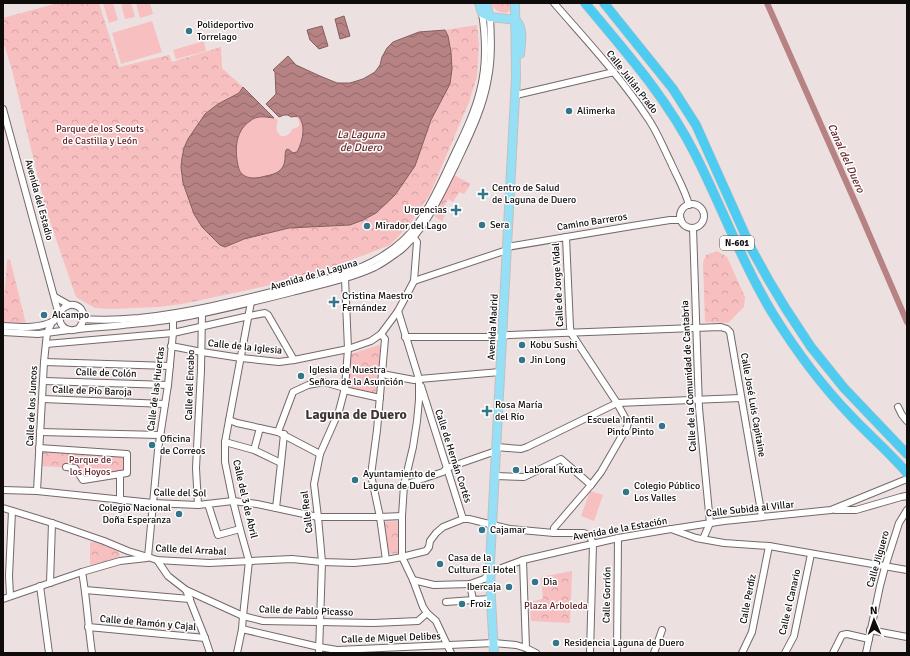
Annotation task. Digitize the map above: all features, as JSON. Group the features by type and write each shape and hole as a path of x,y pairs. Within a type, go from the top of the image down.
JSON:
{"highway":[{"name":"N-601","path":"585,3 649,80 674,115 695,153 751,274 773,313 797,350 823,385 851,417 907,473"},
{"name":"N-601","path":"604,3 673,89 696,125 752,250 786,309 811,347 844,388 907,454"}],"main road":[{"name":"Avenida de la Laguna","path":"479,3 482,13"},
{"name":"Avenida de la Laguna","path":"486,3 490,17"},
{"path":"482,13 490,17 516,20 515,3"},
{"name":"Avenida Madrid","path":"494,653 490,572 516,78 522,41 520,26 516,20"}],"street":[{"name":"Calle Julián Prado","path":"554,3 614,72 652,124 687,197 689,205"},
{"name":"Avenida de la Laguna","path":"78,329 100,328 173,319 251,302 345,278 376,267 401,250 412,235 434,196 462,139 475,108 480,92 485,64 486,43 482,13"},
{"name":"Avenida de la Laguna","path":"84,319 119,319 159,316 212,306 331,277 368,264 385,255 412,235 423,226 439,199 480,109 488,77 490,56 490,17"},
{"path":"516,94 614,72"},
{"name":"Avenida del Estadio","path":"3,109 59,316"},
{"path":"692,204 700,207 704,213 702,223 697,228 689,228 681,220 680,216 683,209 689,205 692,204"},
{"name":"Camino Barreros","path":"414,281 507,248 566,237 681,220"},
{"name":"Calle de la Comunidad de Cantabria","path":"693,228 699,400 710,523"},
{"path":"386,560 380,517 371,475 386,339 381,334 398,311 414,281 417,242 412,235"},
{"name":"Calle de Jorge Vidal","path":"566,237 571,333"},
{"path":"401,250 412,250 416,255"},
{"name":"Calle Real","path":"319,650 322,562 314,484 320,454 339,411 345,389 348,349 345,278"},
{"path":"3,332 22,334 47,333 78,329 82,325 84,319 82,310 77,306 69,305 55,297"},
{"name":"Calle del 3 de Abril","path":"237,653 242,629 249,561 233,501 225,462 225,442 251,302"},
{"path":"69,305 61,310 59,316 63,327 69,330"},
{"path":"398,311 419,379 422,399 404,485 402,557 413,580 423,607 436,621 451,653"},
{"name":"Calle del Encabo","path":"198,505 196,468 202,352 202,313"},
{"path":"46,344 172,333 265,313 268,315 294,360"},
{"path":"3,326 26,328 38,326 52,322 59,316"},
{"name":"Calle de las Huertas","path":"148,558 160,435 170,366 173,319"},
{"name":"Calle de los Juncos","path":"37,491 44,362 47,333 52,322"},
{"path":"150,322 151,334"},
{"name":"Calle José Luis Capitaine","path":"405,337 496,337 509,335 724,327 730,332 762,517"},
{"path":"554,533 554,528 591,486 601,472 628,423 617,403 571,333"},
{"name":"Calle de la Iglesia","path":"171,346 241,358 279,362 348,349 372,341 381,334"},
{"path":"44,362 170,366"},
{"path":"382,374 414,380 500,372"},
{"name":"Calle de Colón","path":"44,381 168,385"},
{"path":"276,508 282,463 281,433 293,392 308,385 324,382 380,398"},
{"path":"404,485 443,472 447,468 496,449 521,449 617,403 741,398"},
{"name":"Calle de Pío Baroja","path":"43,399 165,404"},
{"name":"Calle de Hernán Cortés","path":"422,399 447,468 463,519"},
{"path":"898,406 902,415 907,421"},
{"path":"229,420 281,433 320,454"},
{"path":"254,450 260,428"},
{"path":"40,432 160,435"},
{"path":"225,442 254,450 282,463"},
{"path":"40,448 128,454 127,473 83,480 75,468 66,467"},
{"path":"495,476 524,477 561,459 591,486"},
{"path":"120,474 120,500"},
{"name":"Calle Subida al Villar","path":"831,510 907,479"},
{"name":"Calle del Sol","path":"3,490 37,491 153,503 198,505 233,501 318,517 402,516"},
{"name":"Calle Subida al Villar","path":"671,529 762,517 831,510 856,510 901,497 906,497"},
{"path":"208,504 218,536 240,529"},
{"name":"Calle del Arrabal","path":"3,508 52,523 148,558 157,560 209,563 292,559 354,563 386,560 426,550 429,547 430,541 443,527 463,519"},
{"name":"Calle Jilguero","path":"866,653 885,567 899,523 907,510"},
{"path":"10,596 9,576 12,511"},
{"path":"463,519 469,519 510,529 554,533 584,533 590,536 593,544 590,653"},
{"path":"50,583 52,523"},
{"path":"703,539 710,523"},
{"name":"Avenida de la Estación","path":"413,580 434,585 470,584 484,579 490,572 523,560 618,538 671,529 696,538 724,543 769,546 907,570"},
{"name":"Calle Gorrión","path":"616,653 618,538"},
{"name":"Calle Perdíz","path":"742,653 752,632 769,546"},
{"path":"124,561 128,551"},
{"name":"Calle el Canario","path":"785,653 794,636 811,554"},
{"path":"3,599 82,572 124,561 148,558"},
{"path":"157,560 168,576 186,590 210,653"},
{"path":"523,560 526,648"},
{"path":"82,572 92,653"},
{"path":"470,584 472,600"},
{"path":"40,586 48,653"},
{"path":"85,590 190,599"},
{"name":"Calle de Pablo Picasso","path":"186,590 243,616 263,621 374,623 418,621 428,613"},
{"path":"446,602 491,599"},
{"name":"Calle de Ramón y Cajal","path":"88,627 205,638"},
{"name":"Calle de Miguel Delibes","path":"242,629 319,650 354,650 494,642 516,645 536,653"},
{"path":"654,653 662,630"},
{"path":"870,630 907,636"},
{"path":"833,653 842,635 847,634 868,639"}],"green space":[{"name":"Parque de los Scouts de Castilla y León","path":"58,3 99,3 119,67 169,55 172,62 221,47 222,68 243,87 239,93 200,120 197,126 183,183 194,214 225,247 244,239 289,228 350,225 431,120 450,84 452,69 451,52 448,36 445,30 477,25 479,45 477,76 469,102 430,194 410,224 390,245 338,265 266,286 182,304 159,307 110,309 95,308 76,297 46,210 12,70 3,41 3,18"},
{"path":"103,3 113,3 118,20 109,23"},
{"path":"121,3 131,3 135,17 125,19"},
{"path":"136,3 150,3 153,14 140,18"},
{"path":"491,3 511,3 511,10 507,13 499,12"},
{"path":"152,21 162,52 121,64 112,33"},
{"path":"204,41 206,51 176,59 173,50"},
{"path":"298,116 301,120 303,129 301,144 297,153 294,153 288,149 283,167 279,171 271,176 261,178 245,176 241,173 236,150 239,136 246,124 251,120 258,118 274,118 278,120 278,134 285,136 289,134 292,129 299,126 299,121 295,117"},
{"path":"454,175 471,184 464,194 459,192 453,202 448,199 444,207 448,209 442,221 434,216"},
{"path":"717,251 727,257 745,297 744,307 728,323 705,322 703,263 706,255"},
{"path":"10,259 26,324 3,322 7,260"},
{"path":"379,345 381,347 376,394 348,387 349,361 351,354"},
{"name":"Parque de los Hoyos","path":"39,450 127,457 127,473 82,479 74,468 39,466"},
{"path":"590,491 603,495 594,521 581,516"},
{"path":"399,521 400,553 388,554 383,522"},
{"path":"95,541 117,551 120,554 119,558 90,565 90,543"},
{"name":"Plaza Arboleda","path":"572,571 570,623 531,621 530,602 543,599 541,577"}],"water":[{"path":"344,16 350,36 340,39 335,19"},
{"path":"322,26 328,46 319,49 310,40 307,30"},
{"name":"La Laguna de Duero","path":"445,30 448,36 451,52 452,69 450,84 431,120 415,166 395,195 376,213 350,225 289,228 244,239 225,247 220,245 202,227 194,214 183,183 181,167 184,148 188,139 205,114 218,104 239,93 243,87 274,118 262,117 253,119 242,129 238,138 236,149 239,169 242,174 251,178 273,174 279,171 283,166 286,150 288,149 293,153 297,152 301,144 303,134 301,120 298,116 291,117 284,115 279,117 266,104 276,94 275,72 273,70 288,56 296,65 320,76 337,83 350,83 363,79 375,72 380,65 387,48 393,42 419,32"}],"waterway":[{"name":"Canal del Duero","path":"767,3 907,322"}],"place":[{"name":"Polideportivo Torrelago","path":"189,31"},
{"name":"Alimerka","path":"569,111"},
{"name":"Centro de Salud de Laguna de Duero","path":"483,194"},
{"name":"Urgencias","path":"456,210"},
{"name":"Sera","path":"482,225"},
{"name":"Mirador del Lago","path":"367,226"},
{"name":"Cristina Maestro Fernández","path":"334,302"},
{"name":"Alcampo","path":"44,315"},
{"name":"Kobu Sushi","path":"522,345"},
{"name":"Jin Long","path":"522,360"},
{"name":"Iglesia de Nuestra Señora de la Asunción","path":"301,376"},
{"name":"Rosa María del Río","path":"487,411"},
{"name":"Escuela Infantil Pinto Pinto","path":"662,426"},
{"name":"Oficina de Correos","path":"152,445"},
{"name":"Laboral Kutxa","path":"516,470"},
{"name":"Ayuntamiento de Laguna de Duero","path":"355,480"},
{"name":"Colegio Público Los Valles","path":"626,492"},
{"name":"Colegio Nacional Doña Esperanza","path":"179,514"},
{"name":"Cajamar","path":"482,530"},
{"name":"Casa de la Cultura El Hotel","path":"440,564"},
{"name":"Dia","path":"535,582"},
{"name":"Ibercaja","path":"509,587"},
{"name":"Froiz","path":"462,604"},
{"name":"Residencia Laguna de Duero","path":"556,643"}],"district":[{"name":"Laguna de Duero","path":"356,414"}]}
